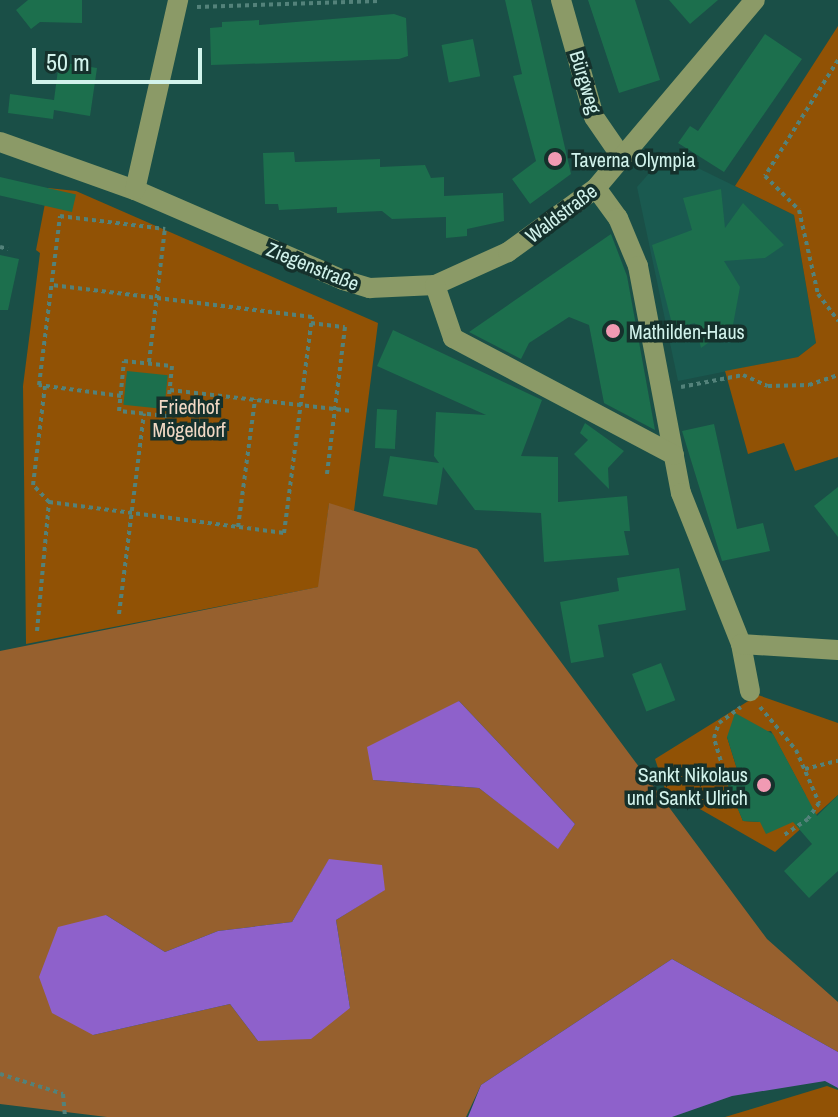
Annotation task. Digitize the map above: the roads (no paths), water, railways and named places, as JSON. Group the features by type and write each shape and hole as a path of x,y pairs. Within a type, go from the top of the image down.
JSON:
{"street":[{"name":"Bürgweg","path":"561,0 594,117 623,159"},
{"name":"Waldstraße","path":"435,285 508,252 596,188 755,0"},
{"path":"135,190 177,4"},
{"name":"Ziegenstraße","path":"0,142 135,190 370,288 435,285"},
{"path":"596,188 618,218 638,266 681,493 741,644 750,691"},
{"path":"435,285 453,338 481,358 674,455"},
{"path":"741,644 838,650"}],"place":[{"name":"Taverna Olympia","path":"555,159"},
{"name":"Mathilden-Haus","path":"613,331"},
{"name":"Sankt Nikolaus und Sankt Ulrich","path":"764,785"}],"park label":[{"name":"Friedhof Mögeldorf","path":"189,418"}]}
